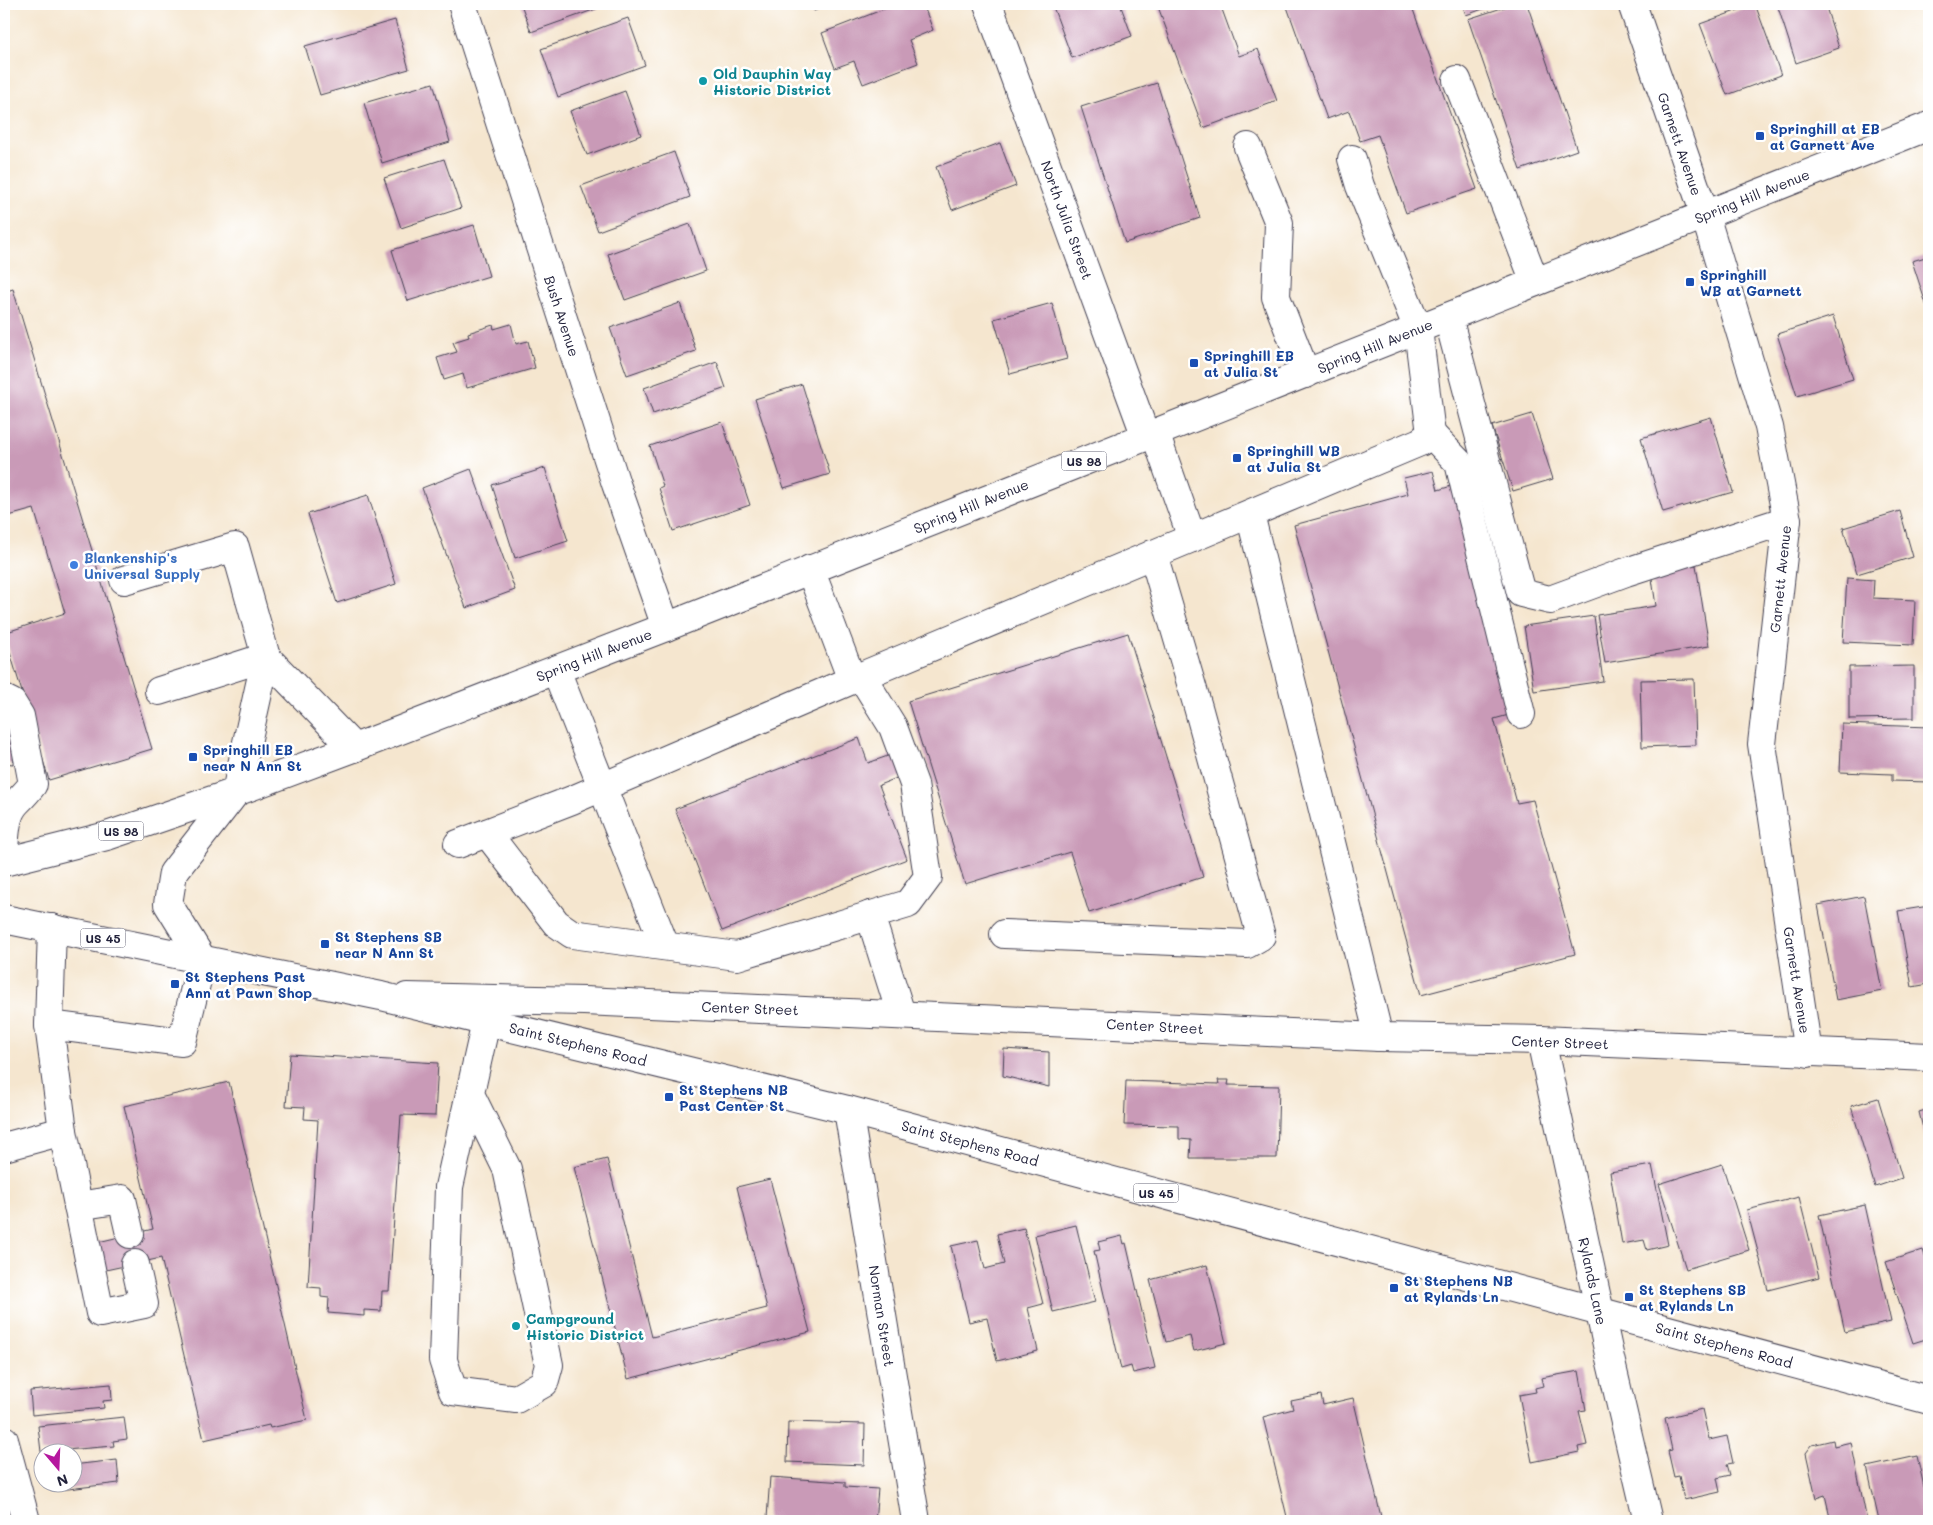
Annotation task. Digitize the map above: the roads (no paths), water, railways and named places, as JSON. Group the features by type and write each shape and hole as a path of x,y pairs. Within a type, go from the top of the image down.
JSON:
{"street":[{"name":"Bush Avenue","path":"462,4 616,484 666,627"},
{"name":"North Julia Street","path":"988,4 1151,435 1192,538"},
{"name":"Garnett Avenue","path":"1632,4 1705,215 1769,427 1787,520 1762,744 1808,1053"},
{"path":"1457,80 1535,282"},
{"name":"Spring Hill Avenue","path":"4,862 107,836 236,792 354,748 666,627 1929,126"},
{"path":"1248,147 1278,223 1276,297 1306,374"},
{"path":"1352,159 1360,186 1418,329 1431,434 1459,463 1521,714"},
{"path":"1448,317 1521,593 1550,600 1626,572 1787,520"},
{"path":"458,844 602,788 857,678 1420,442 1431,434"},
{"path":"1250,514 1379,1037"},
{"path":"124,580 234,547 266,657 354,748"},
{"path":"1004,934 1247,944 1261,936 1198,707 1153,554"},
{"path":"487,833 556,923 572,934 737,956 908,904 928,877 914,784 893,727 857,678 810,569"},
{"path":"159,691 266,657"},
{"path":"49,1025 182,1042 202,959 168,904 173,873 236,792 266,657"},
{"path":"556,670 665,946"},
{"path":"4,699 12,703 20,716 33,784 27,794 16,803 7,818 4,847"},
{"path":"870,915 901,1014"},
{"name":"Saint Stephens Road","path":"4,919 381,996 848,1110 1929,1400"},
{"path":"52,928 49,1025 63,1131 100,1313 144,1304 136,1264"},
{"name":"Center Street","path":"381,996 584,1001 1379,1037 1541,1040 1929,1057"},
{"path":"470,1094 507,1169 549,1365 544,1384 516,1399 453,1391 444,1360 449,1187 486,1022"},
{"name":"Rylands Lane","path":"1541,1040 1648,1521"},
{"name":"Norman Street","path":"848,1110 916,1521"},
{"path":"4,1147 63,1131"},
{"path":"78,1206 122,1199 130,1234"},
{"path":"4,1440 26,1521"}],"place":[{"name":"Old Dauphin Way Historic District","path":"703,81"},
{"name":"Springhill at EB at Garnett Ave","path":"1760,136"},
{"name":"Springhill WB at Garnett","path":"1690,282"},
{"name":"Springhill EB at Julia St","path":"1194,363"},
{"name":"Springhill WB at Julia St","path":"1237,458"},
{"name":"Blankenship's Universal Supply","path":"74,565"},
{"name":"Springhill EB near N Ann St","path":"193,757"},
{"name":"St Stephens SB near N Ann St","path":"325,944"},
{"name":"St Stephens Past Ann at Pawn Shop","path":"175,984"},
{"name":"St Stephens NB Past Center St","path":"669,1097"},
{"name":"St Stephens NB at Rylands Ln","path":"1394,1288"},
{"name":"St Stephens SB at Rylands Ln","path":"1629,1297"},
{"name":"Campground Historic District","path":"516,1326"}]}
